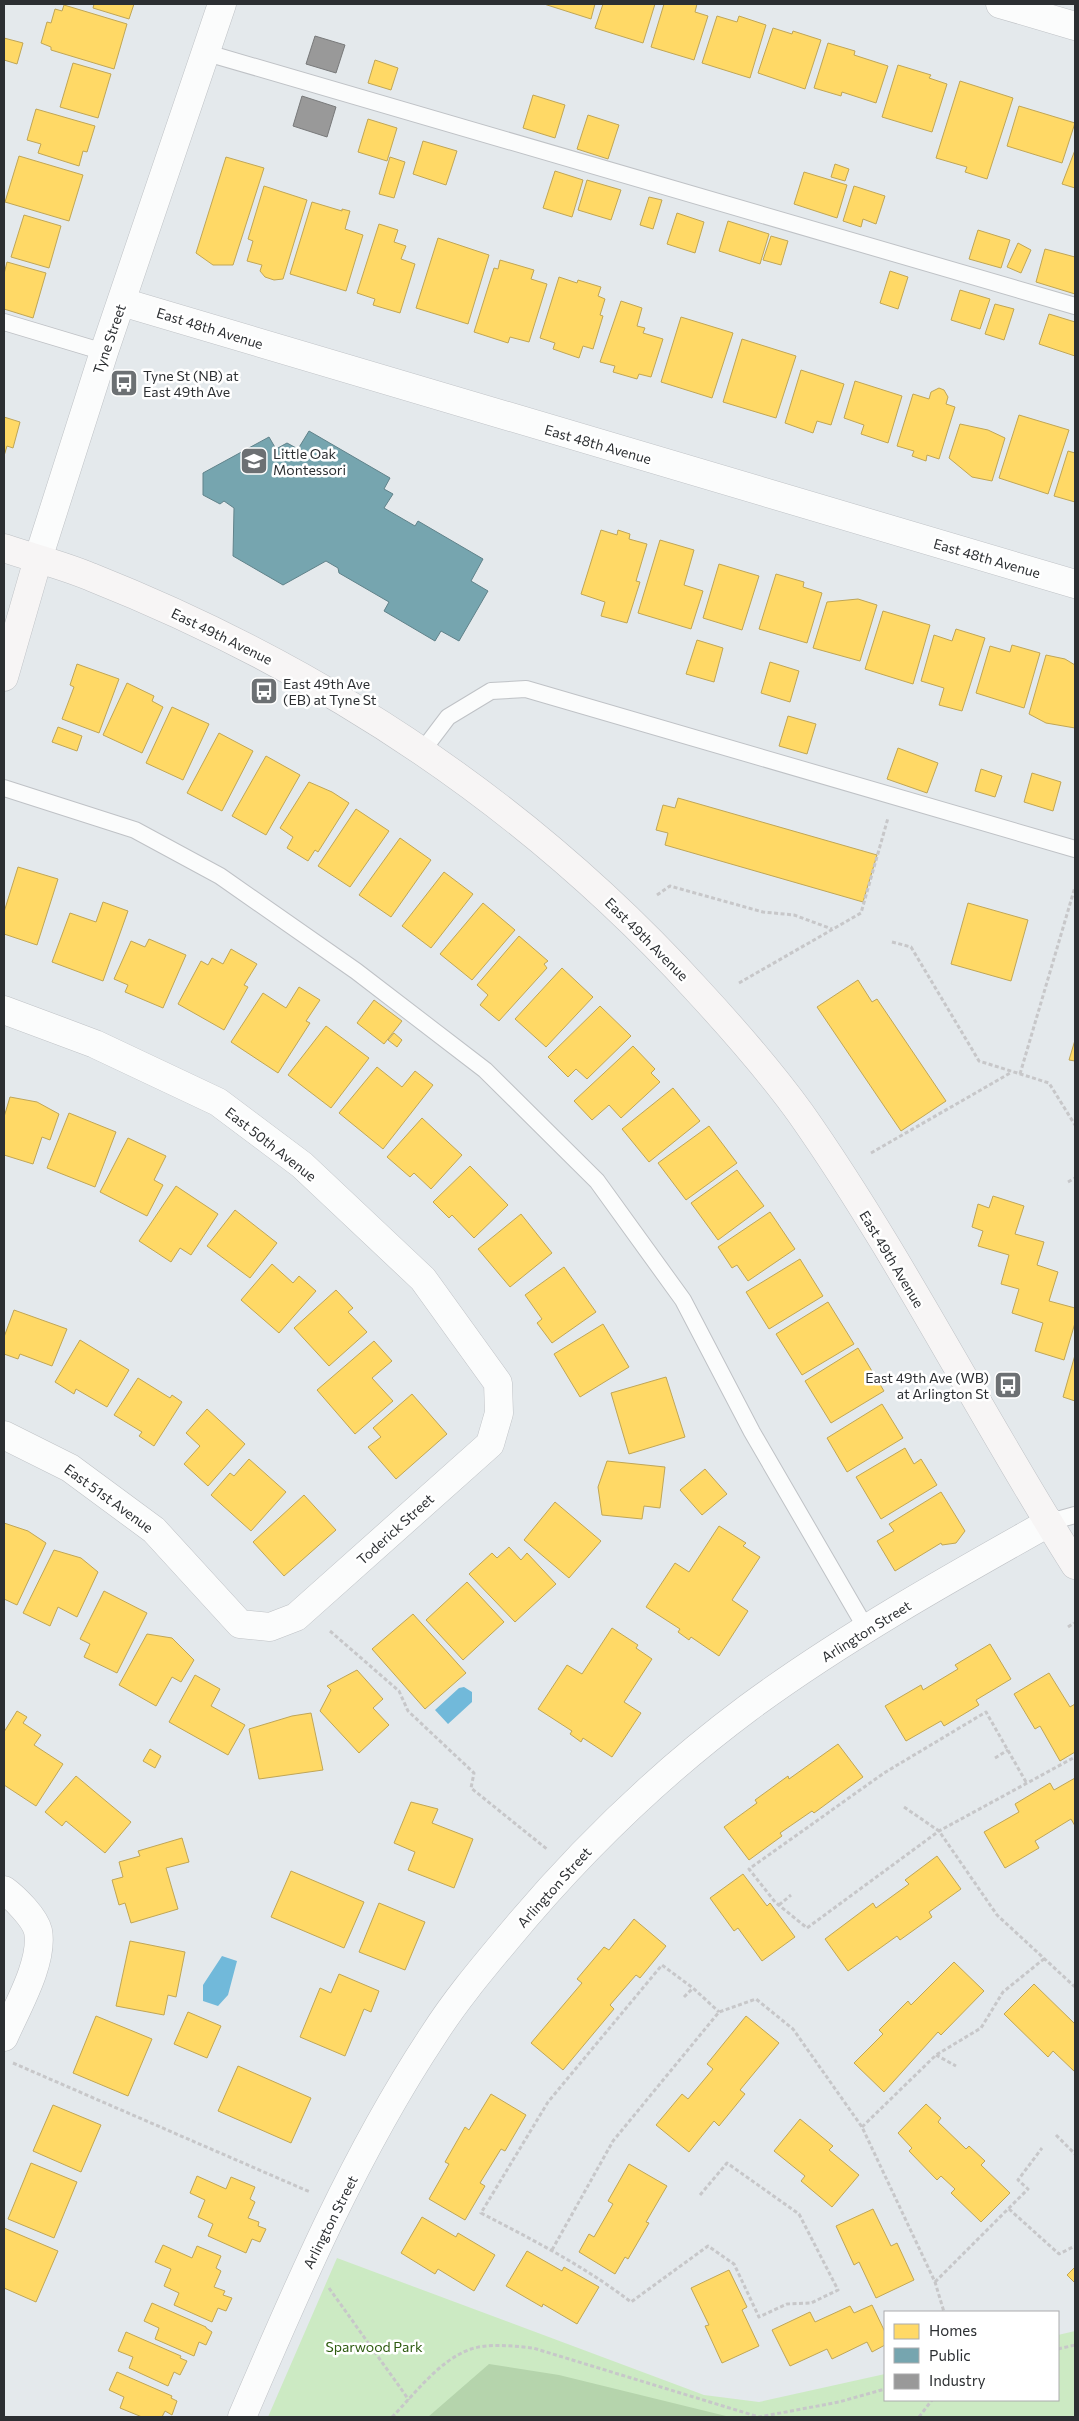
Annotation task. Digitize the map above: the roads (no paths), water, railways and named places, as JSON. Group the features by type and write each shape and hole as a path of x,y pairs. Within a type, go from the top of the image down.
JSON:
{"street":[{"name":"Tyne Street","path":"4,677 38,560 104,352 207,53 222,4"},
{"path":"1000,4 1075,26"},
{"name":"East 48th Avenue","path":"122,302 1075,584"},
{"name":"East 49th Avenue","path":"4,548 87,575 191,619 304,676 423,750 515,818 616,905 664,954 744,1043 800,1113 1063,1518 1075,1564"},
{"name":"East 50th Avenue","path":"4,1010 96,1044 218,1102 302,1165 423,1279 498,1383 499,1413"},
{"name":"Toderick Street","path":"270,1627 296,1617 490,1444 499,1413"},
{"name":"East 51st Avenue","path":"4,1435 70,1468 154,1530 240,1624 270,1627"},
{"name":"Arlington Street","path":"242,2417 297,2288 378,2128 434,2032 486,1963 540,1899 609,1827 682,1760 748,1708 867,1630 1063,1518"},
{"path":"4,1890 18,1901 38,1930 37,1961 4,2037"}],"lane":[{"path":"207,53 1075,306"},
{"path":"4,322 104,352"},
{"path":"423,750 448,717 491,691 526,689 1075,849"},
{"path":"4,788 135,830 220,876 356,971 485,1070 597,1181 683,1300 752,1432 867,1630"}],"water":[{"path":"464,1687 472,1692 472,1702 448,1724 435,1710 459,1688"},
{"path":"222,1956 237,1961 228,1995 218,2006 203,2001 203,1985"}],"place":[{"name":"Tyne St (NB) at East 49th Ave","path":"124,383"},
{"name":"Little Oak Montessori","path":"254,461"},
{"name":"East 49th Ave (EB) at Tyne St","path":"264,691"},
{"name":"East 49th Ave (WB) at Arlington St","path":"1008,1385"}],"park label":[{"name":"Sparwood Park","path":"374,2346"}]}
